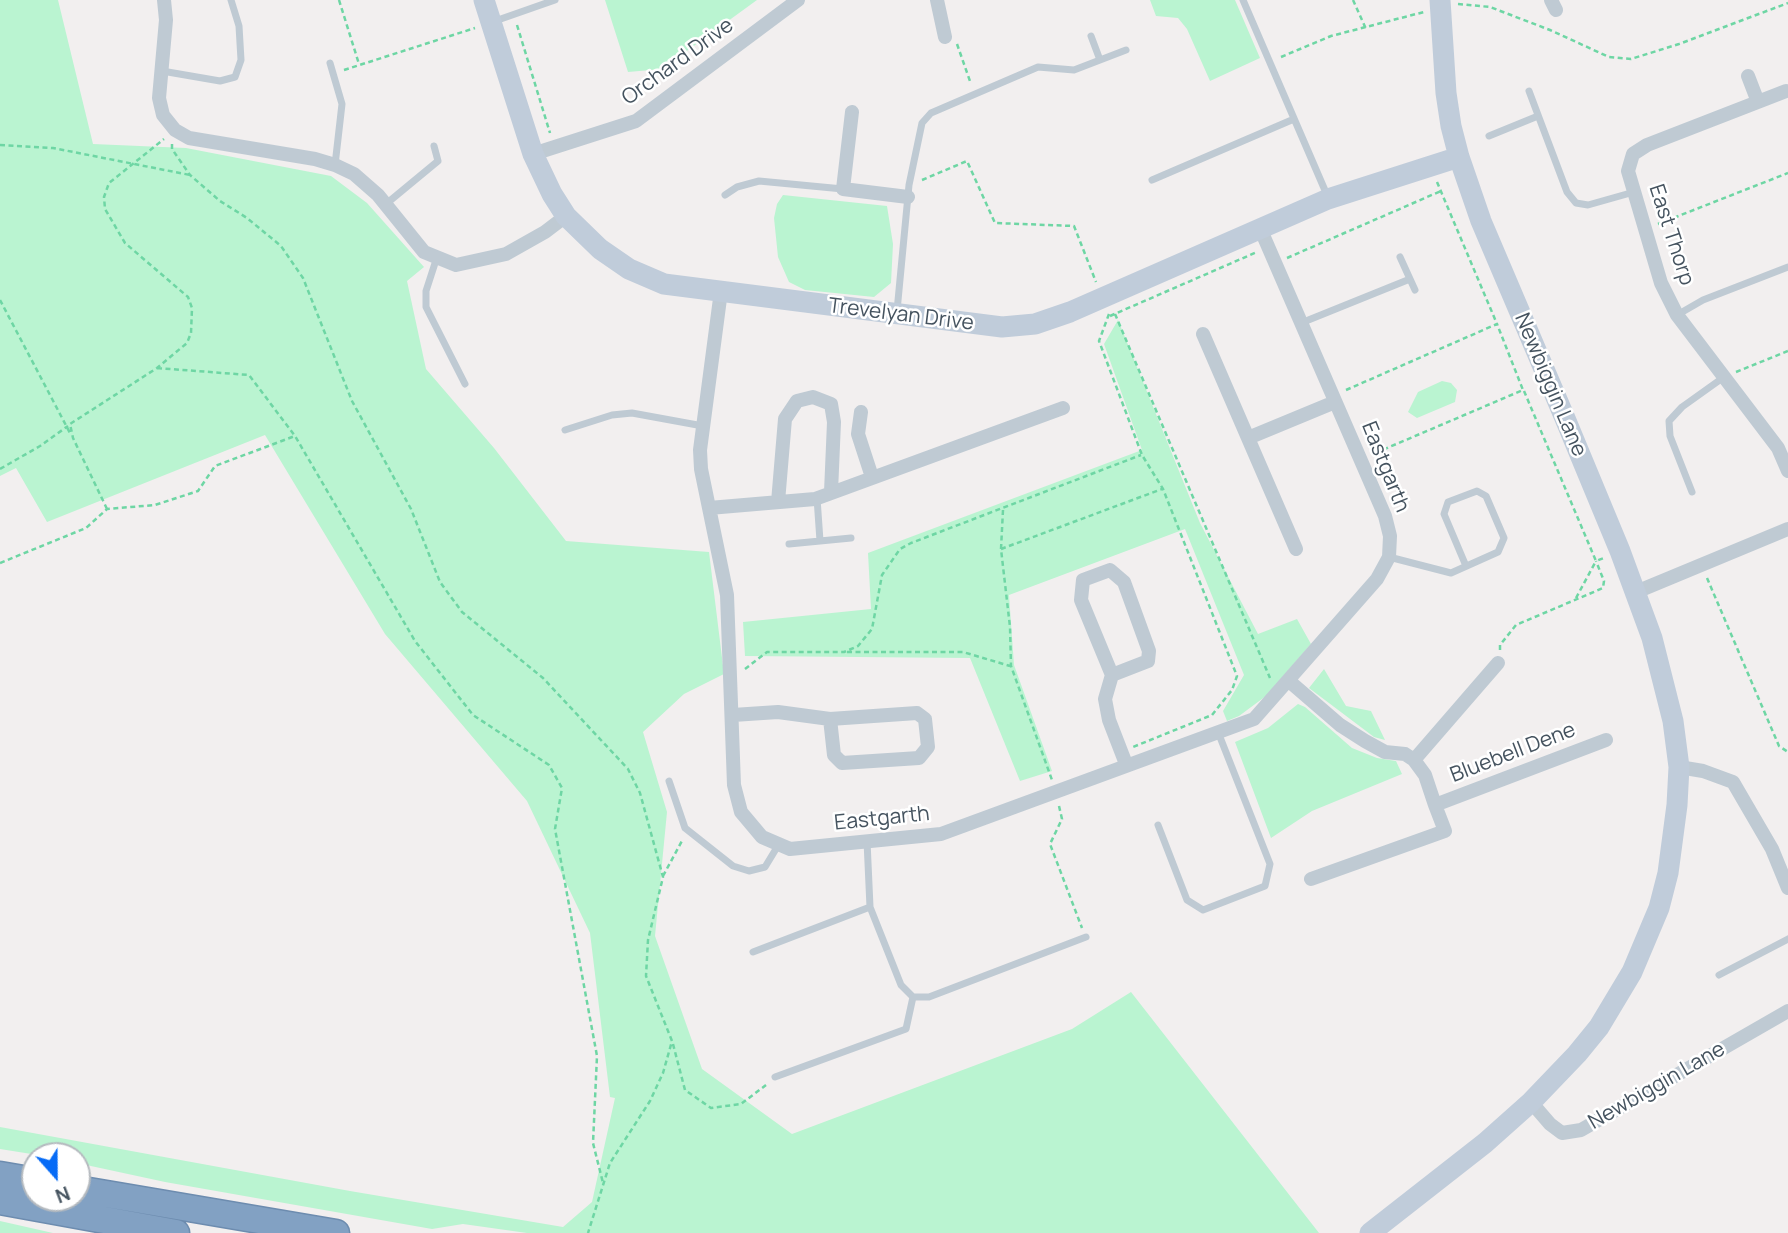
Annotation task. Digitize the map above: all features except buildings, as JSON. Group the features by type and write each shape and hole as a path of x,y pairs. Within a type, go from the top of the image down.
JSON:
{"highway":[{"path":"0,1175 21,1179"},
{"path":"91,1191 335,1233"},
{"path":"0,1201 176,1233"}],"street":[{"path":"164,0 166,20 159,98 163,115 175,130 189,138 315,159 354,174 386,204 424,252 456,265 506,254 545,232 566,216"},
{"name":"Trevelyan Drive","path":"484,0 533,154 552,194 566,216 600,249 629,269 664,284 1002,327 1035,324 1070,313 1108,306 1260,228 1328,199 1459,157"},
{"name":"Orchard Drive","path":"533,154 636,121 798,0"},
{"path":"937,0 950,36"},
{"name":"Newbiggin Lane","path":"1370,1233 1485,1143 1577,1054 1598,1027 1615,1002 1641,952 1659,908 1668,873 1677,804 1679,767 1673,721 1659,661 1636,592 1480,221 1459,157 1446,93 1440,4"},
{"path":"1748,76 1758,102"},
{"name":"East Thorp","path":"1786,92 1647,145 1633,154 1628,171 1661,283 1677,315 1724,377 1783,446 1788,471"},
{"path":"852,112 843,189 909,191"},
{"name":"Eastgarth","path":"779,844 790,849 942,834 1056,791 1123,758 1218,732 1254,719 1377,579 1389,557 1390,536 1385,516 1260,228"},
{"path":"722,291 699,450 727,595 734,785 741,812 762,837 779,844"},
{"path":"1203,334 1296,549"},
{"path":"778,502 785,419 797,401 813,397 831,404 834,422 824,495"},
{"path":"1248,439 1334,399"},
{"path":"709,508 824,495 1063,408"},
{"path":"861,412 858,434 873,477"},
{"path":"1636,592 1788,529"},
{"path":"1112,676 1147,661 1149,651 1125,582 1110,570 1083,580 1081,600 1112,676 1105,699 1108,720 1123,758"},
{"path":"1414,760 1498,663"},
{"path":"1289,681 1340,725 1364,741 1385,752 1405,754 1414,760 1425,775 1435,805"},
{"path":"733,715 778,712 830,719 917,713 925,719 928,747 919,758 842,763 834,755 830,719"},
{"name":"Bluebell Dene","path":"1311,879 1445,831 1435,805 1606,740"},
{"path":"1679,767 1703,771 1733,782 1772,849 1788,888"},
{"name":"Newbiggin Lane","path":"1531,1101 1549,1124 1562,1133 1581,1130 1788,1010"}],"lane":[{"path":"162,71 220,81 235,76 241,61 239,26 231,0"},
{"path":"491,23 555,0"},
{"path":"1242,0 1328,199"},
{"path":"1091,36 1100,60"},
{"path":"897,315 909,191 922,123 931,113 1038,67 1074,71 1126,50"},
{"path":"330,63 342,104 335,165"},
{"path":"1528,91 1567,191 1576,203 1588,205 1634,192"},
{"path":"1489,136 1538,116"},
{"path":"1152,180 1294,119"},
{"path":"386,204 438,161 435,146"},
{"path":"725,195 737,187 759,181 843,189"},
{"path":"437,257 426,291 426,307 465,384"},
{"path":"1400,257 1415,290"},
{"path":"1677,315 1703,300 1788,267"},
{"path":"1301,324 1410,279"},
{"path":"1692,492 1670,436 1670,421 1682,407 1724,377"},
{"path":"565,430 612,415 632,413 703,426"},
{"path":"1389,557 1451,573 1497,552 1504,538 1486,496 1477,491 1448,502 1444,514 1466,566"},
{"path":"820,541 824,495"},
{"path":"789,544 852,538"},
{"path":"1158,825 1187,900 1203,910 1265,886 1270,863 1218,732"},
{"path":"669,781 688,830 733,866 749,871 765,867 779,844"},
{"path":"867,841 870,907 901,985 913,998"},
{"path":"753,952 870,907"},
{"path":"913,998 929,997 1086,937"},
{"path":"1719,975 1788,939"},
{"path":"775,1077 906,1029 913,998"}],"path":[{"path":"339,0 360,65"},
{"path":"1353,0 1366,29"},
{"path":"1269,62 1331,36 1366,29 1440,4 1490,7 1609,57 1631,59 1788,3"},
{"path":"514,14 554,147"},
{"path":"333,73 491,23"},
{"path":"950,36 975,94"},
{"path":"0,469 40,446 157,368 187,343 193,321 188,297 125,243 104,209 104,197 109,183 175,130"},
{"path":"175,130 172,149 190,175 281,246 303,278 352,401 411,509 440,582 462,612 543,678 628,769 640,793 663,877"},
{"path":"0,145 53,148 190,175"},
{"path":"909,191 967,161 995,223 1073,226 1277,694"},
{"path":"1430,166 1604,581 1603,588 1516,625 1500,645 1498,663"},
{"path":"1644,230 1788,173"},
{"path":"0,300 68,426 107,509"},
{"path":"1108,306 1110,316 1099,341 1142,455 1163,489 1237,676 1232,690 1212,715 1123,758"},
{"path":"1334,399 1497,324"},
{"path":"1724,377 1788,351"},
{"path":"157,368 249,375 295,436 415,641 473,715 549,765 562,788 555,829 597,1056 593,1143 604,1186"},
{"path":"1360,460 1523,390"},
{"path":"0,564 86,528 107,509 155,505 198,491 215,466 295,436"},
{"path":"844,652 858,646 872,629 882,575 900,549 1142,455"},
{"path":"0,463 7,465"},
{"path":"1001,549 1163,489"},
{"path":"1003,509 1001,549 1010,628 1011,666 1056,791 1062,819 1051,844 1086,937"},
{"path":"1574,600 1596,561 1620,551"},
{"path":"1701,565 1779,746 1788,752"},
{"path":"731,680 766,652 963,652 1011,666"},
{"path":"688,830 663,877 648,940 646,976 672,1041 685,1090 711,1108 741,1104 775,1077"},
{"path":"588,1233 610,1163 650,1101 663,1073 672,1041"}],"green space":[{"path":"0,0 58,0 93,144 186,148 331,176 367,203 424,267 407,281 426,369 494,448 566,541 709,552 724,674 684,694 643,732 667,812 655,936 702,1069 792,1134 1072,1029 1131,992 1319,1233 527,1233 463,1224 432,1229 165,1182 91,1166 91,1144 563,1227 592,1202 615,1098 610,1097 590,933 527,801 385,634 265,435 47,522 16,468 0,476"},
{"path":"605,0 757,0 662,69 628,72"},
{"path":"1150,0 1235,0 1260,58 1210,81 1187,29 1178,18 1156,16"},
{"path":"783,195 887,206 893,244 891,283 874,297 805,290 789,282 778,257 774,218 777,204"},
{"path":"1118,320 1200,523 1258,634 1297,619 1311,644 1266,696 1239,716 1227,721 1223,711 1244,675 1185,529 1009,595 1014,665 1052,771 1020,781 970,658 745,656 743,622 871,609 868,553 1142,450 1104,344"},
{"path":"1442,381 1451,383 1457,390 1455,402 1417,418 1408,412 1418,392"},
{"path":"1324,669 1346,706 1371,711 1385,740 1374,737 1309,688"},
{"path":"1298,704 1352,748 1377,758 1396,761 1402,774 1312,811 1271,838 1235,742 1268,728"},
{"path":"0,1127 82,1142 21,1142 21,1152 0,1149"},
{"path":"0,1221 53,1233 0,1233"}]}
